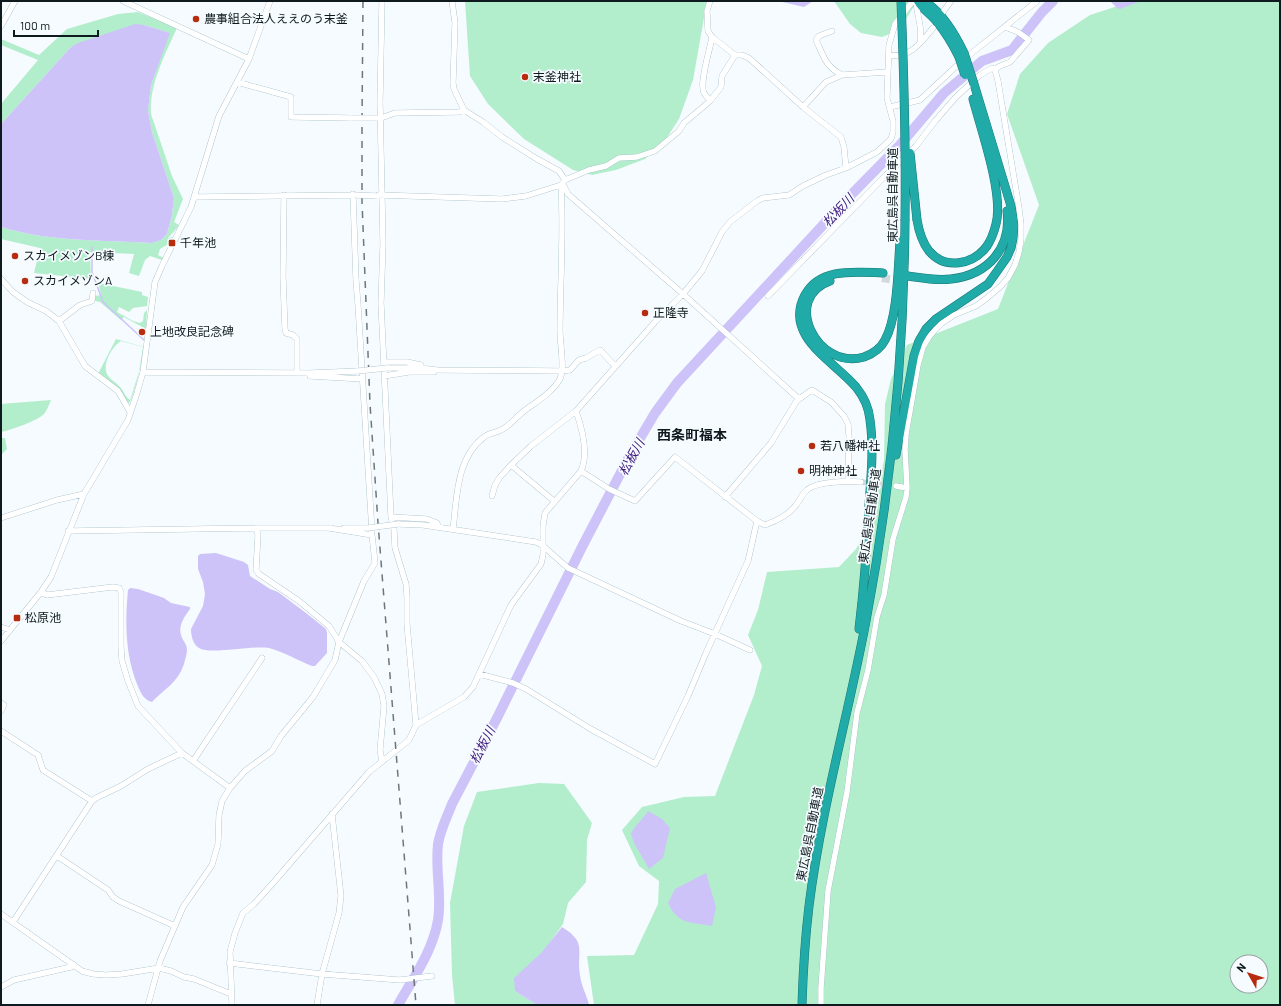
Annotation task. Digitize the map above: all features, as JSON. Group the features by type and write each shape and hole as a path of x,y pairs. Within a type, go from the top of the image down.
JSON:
{"highway":[{"name":"東広島呉自動車道","path":"802,1005 803,969 810,905 830,790 852,692 866,619 890,460 899,370 904,289 903,221 906,179 901,1"},
{"path":"917,1 937,21 962,55"},
{"path":"883,512 894,463 914,356 920,341 926,329 936,319 988,284 1007,257 1013,238 1014,225 1011,206 958,40 946,23 930,5 924,1"},
{"path":"904,74 917,220 920,236 930,252 937,258 947,263 968,261 978,255 986,247 993,236 997,223 998,209 991,166 972,85"},
{"path":"991,166 997,176 1008,220 1005,240 996,256 989,264 977,272 965,277 950,280 908,279 947,285 972,280 983,275 994,266 1013,238"},
{"path":"852,692 865,576 870,487 870,419 866,402 856,388 821,355 807,339 801,326 800,314 802,302 806,293 813,284 822,278 850,271 882,275 838,278 824,283 814,292 809,300 807,308 808,324 811,333 818,343 828,352 843,358 858,358 868,355 878,349 885,340 894,311 903,221"}],"street":[{"path":"1,26 15,1"},
{"path":"123,1 249,59"},
{"path":"1,641 41,592 50,577 84,494 128,420 138,393 143,372 155,282 191,208 219,116 249,59 270,1"},
{"path":"232,1005 229,963 230,952 235,933 243,914 268,889 369,772 409,740 416,725 407,624 408,597 406,584 395,548 394,529 391,517 384,376 381,303 383,244 379,195 382,1"},
{"path":"452,1 455,30 453,83 454,89 464,110 484,122 502,137 531,156 559,171 568,194 683,294 799,399"},
{"path":"710,1 708,11 708,31 712,38 735,55 742,55 748,58 803,107 841,137 844,147 846,168"},
{"path":"492,496 500,477 511,465 531,446 576,411 615,366 683,294 702,271 722,232 730,222 746,208 763,198 789,195 803,186 826,175 846,168 877,152 891,139 893,132 893,121 887,98 887,72 890,45 896,24 913,1"},
{"path":"917,1 917,16 921,25 920,43"},
{"path":"890,107 920,100 963,60 1037,1"},
{"path":"943,12 948,2"},
{"path":"995,70 998,66 1010,62 1029,40 1018,32 1005,27"},
{"path":"889,56 905,54 911,51 933,28"},
{"path":"832,31 819,36 816,40 828,64 833,70 842,74"},
{"path":"710,101 703,92 704,76 712,38"},
{"path":"195,197 379,195 502,199 526,196 563,183 589,170 606,166 619,158 637,157 655,151 679,131 684,123 710,101 722,87 722,76 735,55"},
{"path":"768,296 916,146 956,97 980,75 992,68 995,70"},
{"path":"821,1005 828,891 847,792 857,713 868,670 877,617 884,595 893,539 906,497 906,434 918,365 923,347 929,337 942,323 954,315 976,306 1001,286 1008,278 1015,265 1019,252 1021,232 1019,208 995,70"},
{"path":"803,107 826,82 842,74 887,72"},
{"path":"237,82 291,97 291,117 380,118 395,113 459,112 464,110"},
{"path":"453,529 461,472 468,455 486,436 507,427 524,411 543,398 559,380 562,371 560,332 563,183"},
{"path":"284,195 283,277 285,329 286,333 293,335 297,339 297,372"},
{"path":"148,1005 160,961 182,907 212,864 218,844 219,815 222,801 230,788 245,771 272,751 281,736 313,697 335,660 339,642 364,580 375,563 356,280 354,195"},
{"path":"1,279 13,292 27,302 46,311 59,321 85,366 118,391 130,412"},
{"path":"59,321 80,305 92,301 93,293"},
{"path":"143,372 310,373 387,368 562,371 570,370 579,360 586,358 600,350 615,366"},
{"path":"384,362 407,362 423,365 437,370"},
{"path":"384,376 409,372 435,372 437,370"},
{"path":"310,373 310,376 362,379"},
{"path":"725,497 771,443 799,399 812,390 831,402 844,416 848,424 850,436 848,481"},
{"path":"416,725 464,697 473,687 511,605 540,564 543,555 542,545 545,513 581,471 584,464 583,433 576,411"},
{"path":"581,471 616,493 635,501 675,457 757,521 765,524 774,522 787,514 796,506 808,489 815,486 848,481 861,482"},
{"path":"511,465 554,502"},
{"path":"896,486 907,488"},
{"path":"1,518 57,500 84,494"},
{"path":"391,517 427,519 437,523 438,527"},
{"path":"479,674 513,683 526,689 589,728 655,764 688,696 748,561 757,521"},
{"path":"68,531 368,528 398,524 423,525 536,542 542,545 568,568 681,621 750,650"},
{"path":"256,528 258,535 256,570 259,574 299,601 329,626 339,642 362,661 374,677 382,694 384,706 380,750 382,761"},
{"path":"329,528 372,535"},
{"path":"543,555 550,553"},
{"path":"41,592 47,595 113,587 119,588 121,592 122,660 138,706 182,753 230,788"},
{"path":"1,626 10,630"},
{"path":"192,761 262,658"},
{"path":"1,703 4,705 1,711"},
{"path":"1,731 38,755 43,770 92,801"},
{"path":"13,922 92,801 121,786 148,769 182,753"},
{"path":"317,1005 322,974 339,913 341,896 332,814"},
{"path":"57,856 108,890 118,901 175,926"},
{"path":"1,914 74,965 93,974 106,976 159,968 171,971 184,978 194,979 231,994"},
{"path":"229,963 322,974 400,980 432,976"},
{"path":"1,987 14,980 71,967 74,965"}],"green space":[{"path":"465,1 707,1 693,80 679,119 666,139 645,159 616,170 592,175 573,170 524,139 488,104 470,76"},
{"path":"834,1 917,1 905,21 892,33 882,37 861,33 850,24"},
{"path":"1133,1 1280,1 1280,1005 594,1005 587,956 634,955 658,904 659,881 639,866 622,830 642,807 684,797 715,796 754,695 762,666 748,635 758,610 767,572 839,567 856,549 868,526 877,495 884,460 885,404 891,379 907,345 998,309 1039,205 1007,114 1020,74 1048,43 1090,15"},
{"path":"138,12 177,28 155,81 151,103 151,114 172,176 183,199 174,222 179,225 168,238 174,237 170,243 160,249 158,255 164,258 162,260 150,256 145,260 139,276 129,273 134,254 90,252 91,279 34,273 40,248 1,239 1,227 19,232 57,238 95,241 152,243 161,240 167,234 172,215 174,198 152,132 148,110 151,85 169,33 144,25 71,47 1,124 1,104 38,60 1,45 1,39 39,55 67,29 118,14"},
{"path":"99,283 142,292 142,295 148,297 147,306 133,308 129,312 119,307 117,312 133,321 140,323 143,321 144,313 147,310 146,329 124,317 121,320 100,302 95,301 95,296 101,295"},
{"path":"116,339 144,347 140,365 143,347 121,341 111,351 107,360 107,374 130,400 138,375 135,389 130,402 128,403 116,386 98,374"},
{"path":"51,400 46,411 41,417 24,425 1,432 1,404"},
{"path":"1,438 5,438 7,449 1,455"},
{"path":"539,783 564,784 592,823 587,840 586,882 568,903 563,924 515,991 537,1005 455,1005 452,975 450,903 464,826 477,792"}],"shaded area":[{"path":"778,1 813,1 804,7"},
{"path":"1110,1 1141,1 1120,9"},
{"name":"千年池","path":"135,24 144,25 170,33 151,85 148,110 152,132 174,198 172,215 167,234 161,240 152,243 95,241 57,238 19,232 1,227 1,124 71,47 78,43"},
{"path":"216,553 244,562 248,565 250,576 270,589 278,592 326,629 327,653 315,666 269,648 262,647 212,651 199,648 195,645 191,634 191,629 203,606 205,594 203,582 198,569 198,556 200,554"},
{"path":"130,588 138,589 164,598 171,603 190,607 182,621 180,628 187,649 184,664 174,681 152,702 146,699 141,692 130,661 126,614 128,590"},
{"path":"648,811 662,819 670,828 663,858 649,869 634,843 631,834"},
{"path":"706,873 716,907 712,926 691,923 681,919 676,915 668,903 675,889"},
{"path":"562,927 575,938 578,943 581,979 589,1005 537,1005 515,991 514,978 541,953"}],"waterway":[{"name":"松板川","path":"398,1005 422,964 432,943 439,911 437,863 438,844 452,804 497,718 583,545 629,457 655,413 677,383 848,198 899,146 944,93 982,61 1012,50 1042,12 1053,1"},
{"path":"92,247 92,272 103,302 144,340"}],"tunnel":[{"path":"882,278 908,282"},
{"path":"861,482 896,486"}],"railway":[{"path":"363,1 362,201 370,404 416,1005"}],"place":[{"name":"農事組合法人ええのう末釜","path":"196,19"},
{"name":"末釜神社","path":"525,77"},
{"name":"千年池","path":"172,243"},
{"name":"スカイメゾンB棟","path":"15,256"},
{"name":"スカイメゾンA","path":"25,281"},
{"name":"正隆寺","path":"645,313"},
{"name":"上地改良記念碑","path":"142,332"},
{"name":"若八幡神社","path":"812,446"},
{"name":"明神神社","path":"801,471"},
{"name":"松原池","path":"17,618"}],"district":[{"name":"西条町福本","path":"692,435"}]}
